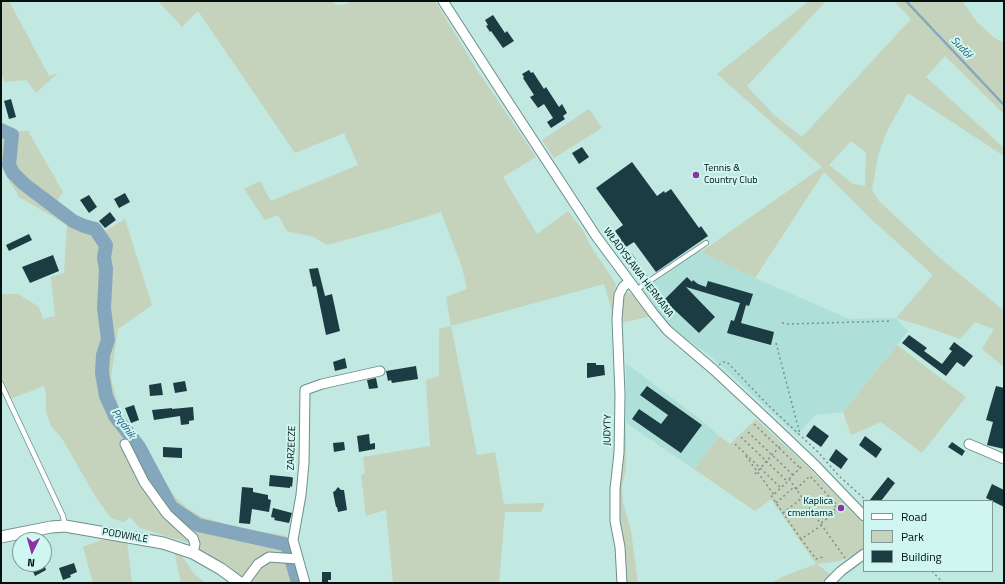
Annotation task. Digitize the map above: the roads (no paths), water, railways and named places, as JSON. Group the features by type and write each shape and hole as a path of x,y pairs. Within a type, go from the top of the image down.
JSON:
{"street":[{"name":"WŁADYSŁAWA HERMANA","path":"443,1 497,86 599,240 629,282 667,330 714,370 779,430 863,515"},
{"name":"JUDYTY","path":"622,583 620,547 616,520 615,490 619,453 620,396 617,314 619,295 623,287 629,282"},
{"name":"ZARZECZE","path":"305,583 293,540 301,495 304,463 305,390 322,384 380,372"},
{"path":"125,444 144,482 167,514 194,538 195,544 193,553"},
{"path":"969,444 1004,459"},
{"name":"PODWIKLE","path":"1,537 51,527 65,526 163,543 193,553 221,569 240,583"},
{"path":"829,583 841,571 863,555"},
{"path":"244,583 258,564 269,557 298,559"}],"lane":[{"path":"636,290 706,243"},
{"path":"630,256 648,282"},
{"path":"1,384 63,516 65,526"}],"waterway":[{"name":"Sudół","path":"906,1 1004,105"},
{"name":"Prądnik","path":"1,130 12,135 9,165 13,173 24,184 73,221 95,229 106,245 104,258 106,269 104,308 108,340 103,355 102,373 106,396 115,416 139,447 171,507 198,525 284,544 288,547 298,583"}],"place":[{"name":"Tennis & Country Club","path":"696,175"},
{"name":"Kaplica cmentarna","path":"841,508"}]}
